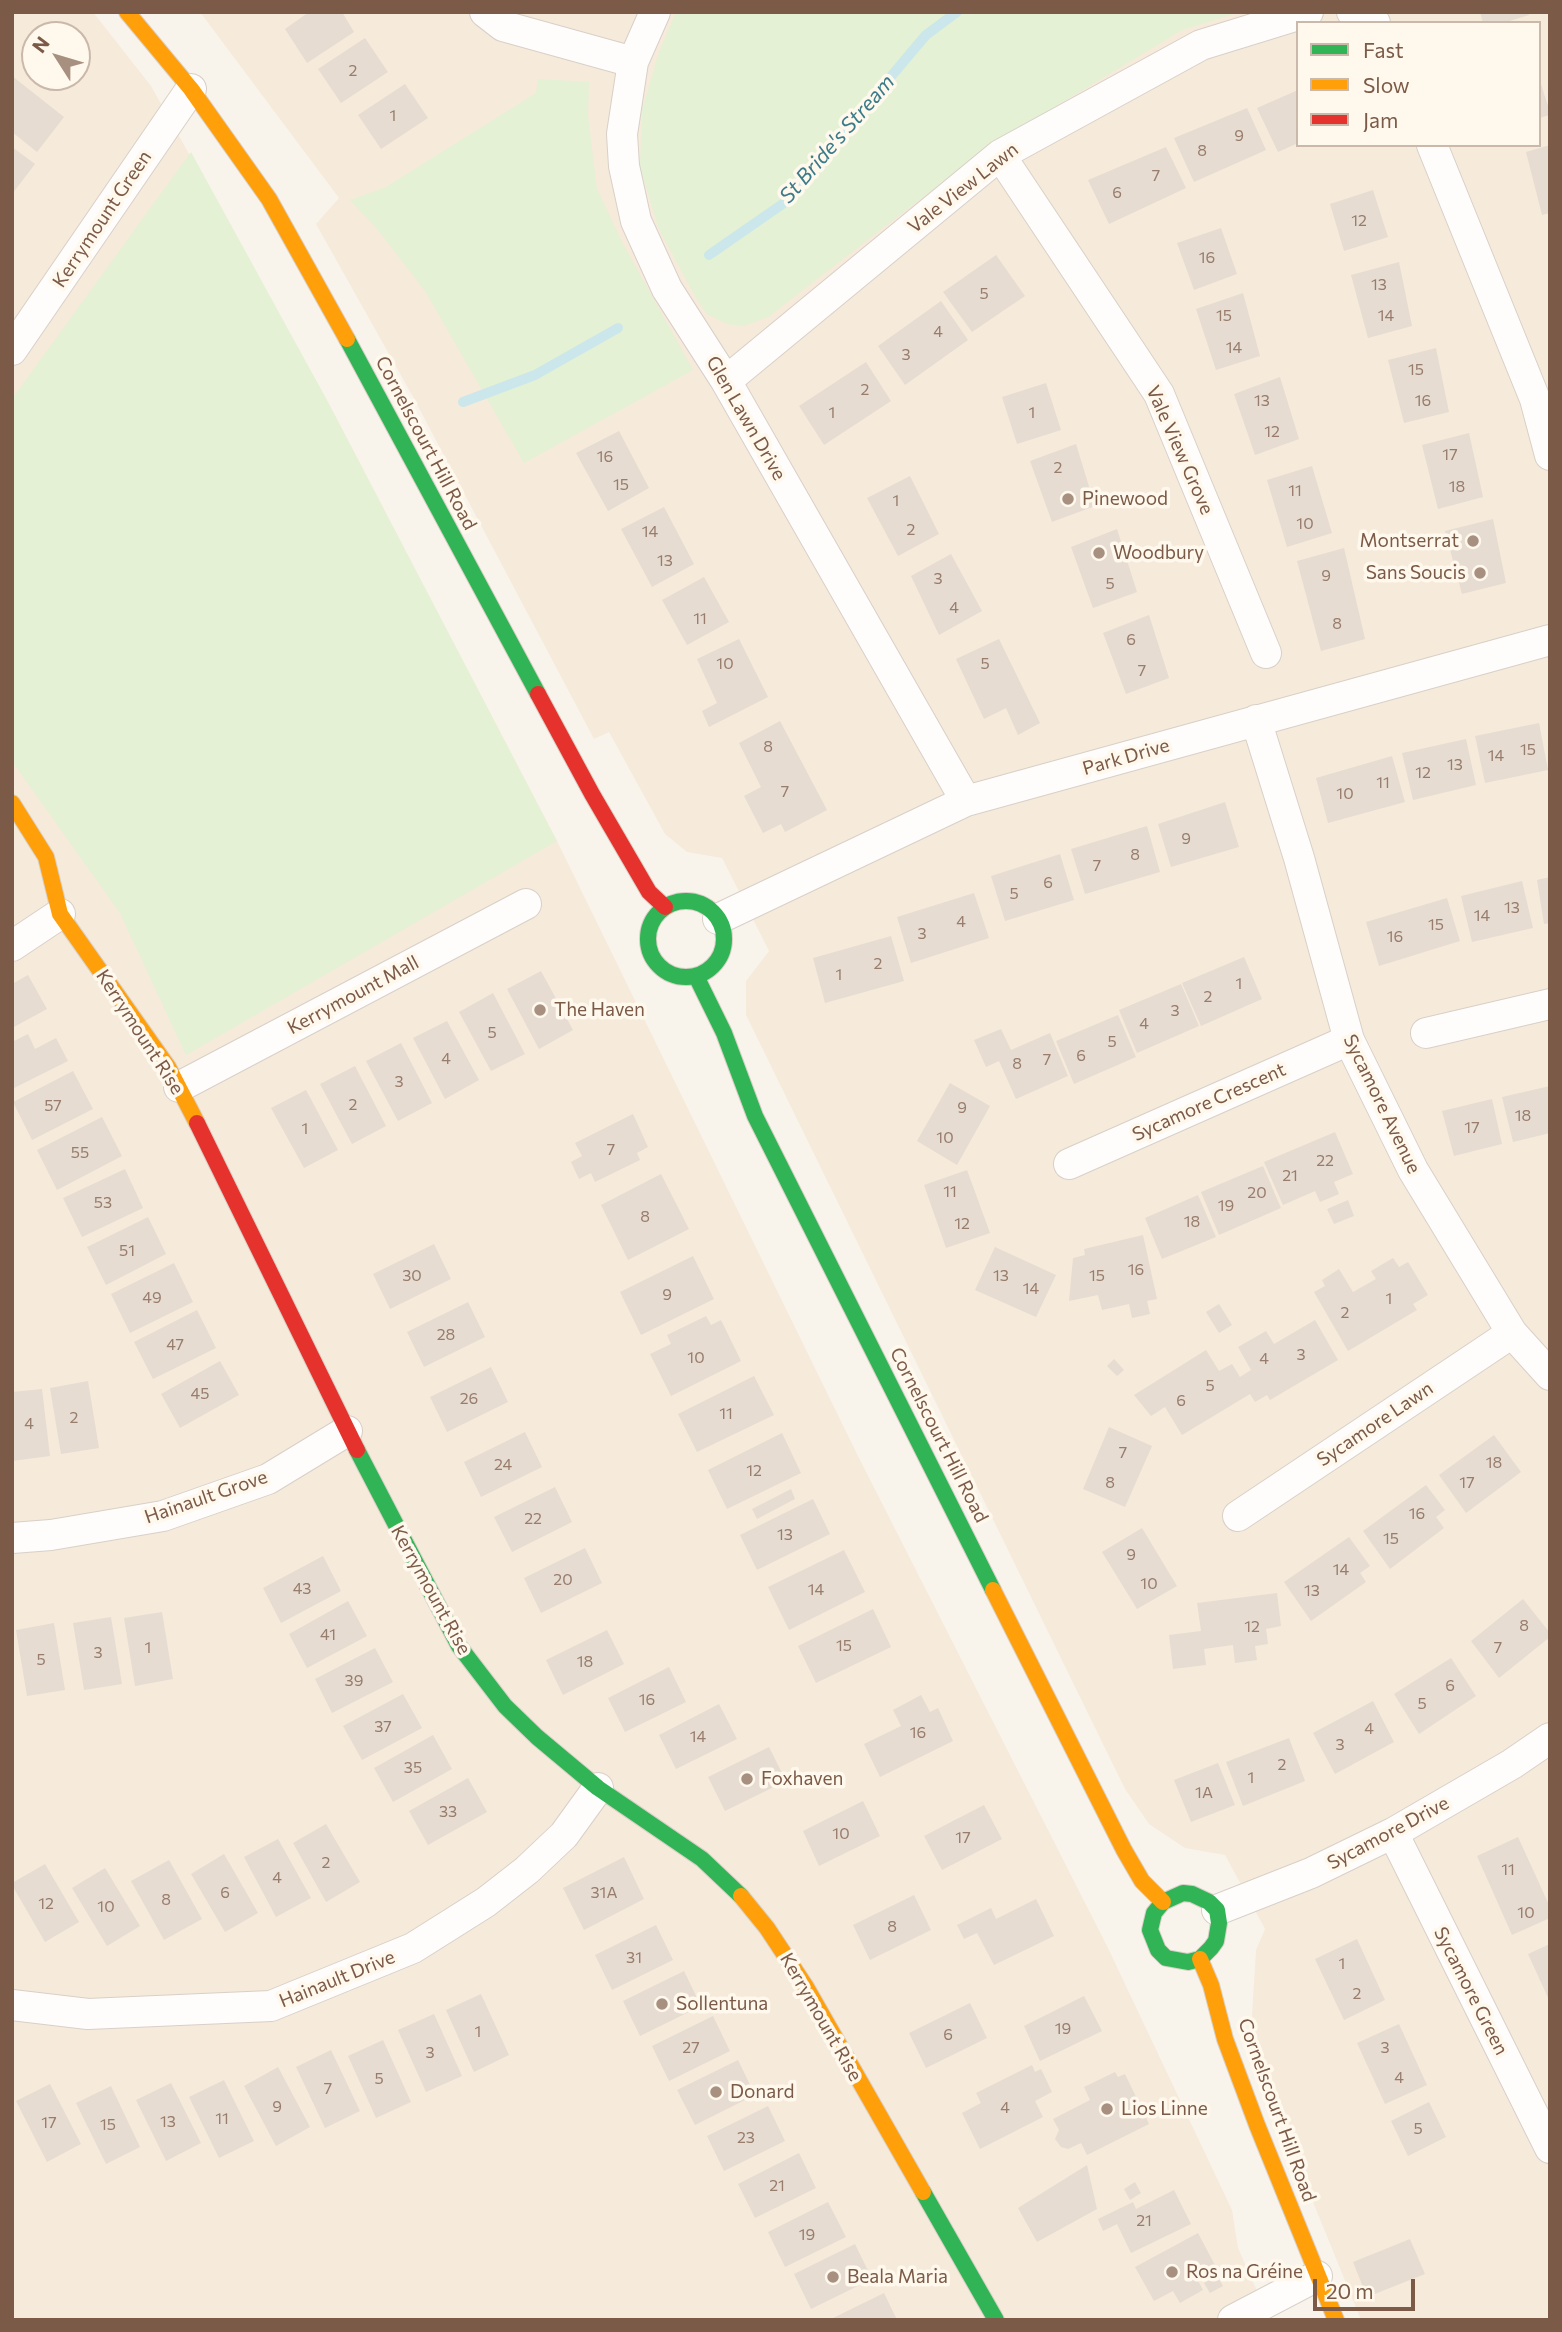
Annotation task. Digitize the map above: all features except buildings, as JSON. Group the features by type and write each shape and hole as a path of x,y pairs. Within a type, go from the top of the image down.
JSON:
{"main road":[{"name":"Cornelscourt Hill Road","path":"127,12 191,89 268,199 592,794 649,892 665,907"},
{"name":"Kerrymount Rise","path":"12,803 46,857 60,914 168,1067 179,1087 347,1431 458,1646 505,1706 537,1737 598,1788 702,1859 739,1892 767,1927 806,1987 996,2320"},
{"path":"688,901 710,910 723,930 721,953 716,963 696,976 672,975 653,960 647,937 650,925 665,907 688,901"},
{"name":"Cornelscourt Hill Road","path":"696,976 724,1033 755,1116 1105,1813 1142,1881 1163,1902"},
{"path":"1192,1894 1209,1902 1217,1910 1219,1923 1216,1941 1200,1959 1176,1961 1166,1958 1158,1950 1151,1937 1150,1926 1154,1913 1163,1902 1173,1896 1192,1894"},
{"name":"Cornelscourt Hill Road","path":"1200,1959 1248,2100 1336,2320"}],"street":[{"path":"485,12 503,26 633,62"},
{"name":"Glen Lawn Drive","path":"655,12 633,62 622,134 624,166 636,221 667,289 726,381 966,801"},
{"name":"Vale View Lawn","path":"726,381 1000,155 1201,45 1308,12"},
{"path":"1352,12 1367,16 1373,21"},
{"name":"Kerrymount Green","path":"12,350 191,89"},
{"path":"1433,147 1535,399 1550,455"},
{"name":"Vale View Grove","path":"1000,155 1159,394 1266,653"},
{"name":"Park Drive","path":"718,919 966,801 1550,640"},
{"name":"Sycamore Avenue","path":"1256,720 1299,858 1349,1040 1413,1170 1512,1333 1550,1375"},
{"name":"Kerrymount Mall","path":"179,1087 526,904"},
{"path":"12,946 60,914"},
{"path":"1426,1033 1550,1004"},
{"name":"Sycamore Crescent","path":"1069,1164 1349,1040"},
{"name":"Sycamore Lawn","path":"1238,1516 1512,1333"},
{"name":"Hainault Grove","path":"12,1538 51,1535 163,1516 268,1479 347,1431"},
{"name":"Sycamore Drive","path":"1217,1910 1311,1873 1393,1833 1513,1764 1550,1738"},
{"name":"Hainault Drive","path":"12,2005 88,2014 271,2006 413,1948 486,1902 527,1870 564,1835 598,1788"},
{"name":"Sycamore Green","path":"1393,1833 1550,2148"},
{"path":"1233,2320 1317,2276"}],"shaded area":[{"path":"12,12 93,12 151,86 328,402 557,841 857,1454 1108,1948 1232,2210 1238,2248 1270,2320 12,2320"},
{"path":"200,12 1550,12 1550,2320 1361,2320 1250,2047 1256,1950 1265,1929 1225,1855 1185,1848 1149,1824 1125,1789 746,1015 746,981 769,951 722,858 687,852 665,834 609,732 594,739 412,395 316,224 339,198"}],"green space":[{"path":"676,12 1240,12 1182,30 985,149 768,317 744,326 727,324 707,314 696,298 659,229 640,167 642,111 658,55"},
{"path":"538,79 589,82 588,116 597,189 623,244 693,370 524,463 425,291 378,230 350,200 386,187 536,93"},
{"path":"191,152 328,402 557,841 186,1055 120,913 12,761 12,399"}],"waterway":[{"name":"St Bride's Stream","path":"709,255 784,203 926,35 957,12"},
{"name":"St Bride's Stream","path":"463,402 535,375 618,328"}],"traffic: fast":[{"path":"347,339 538,694"},
{"path":"686,901 701,904 713,912 721,924 724,939 721,954 713,966 701,974 686,977 671,974 659,966 651,954 648,939 651,924 659,912 671,904 686,901"},
{"path":"696,976 724,1033 755,1116 993,1590"},
{"path":"357,1450 459,1646 505,1706 598,1788 702,1859 741,1896"},
{"path":"1183,1893 1209,1902 1217,1910 1219,1923 1216,1941 1211,1948 1200,1959 1188,1962 1166,1958 1158,1950 1150,1930 1154,1913 1163,1902 1183,1893"},
{"path":"923,2192 996,2320"}],"traffic: slow":[{"path":"127,12 191,89 269,199 347,339"},
{"path":"12,803 46,857 60,914 168,1067 197,1123"},
{"path":"993,1590 1124,1850 1142,1881 1163,1902"},
{"path":"741,1896 767,1928 806,1987 923,2192"},
{"path":"1200,1959 1211,1985 1225,2039 1257,2125 1336,2320"}],"traffic: jam":[{"path":"538,694 649,892 665,907"},
{"path":"197,1123 357,1450"}],"place":[{"name":"Pinewood","path":"1068,499"},
{"name":"Montserrat","path":"1473,541"},
{"name":"Woodbury","path":"1099,553"},
{"name":"Sans Soucis","path":"1480,573"},
{"name":"The Haven","path":"540,1010"},
{"name":"Foxhaven","path":"747,1779"},
{"name":"Sollentuna","path":"662,2004"},
{"name":"Donard","path":"716,2092"},
{"name":"Lios Linne","path":"1107,2109"},
{"name":"Ros na Gréine","path":"1172,2272"},
{"name":"Beala Maria","path":"833,2277"}]}
